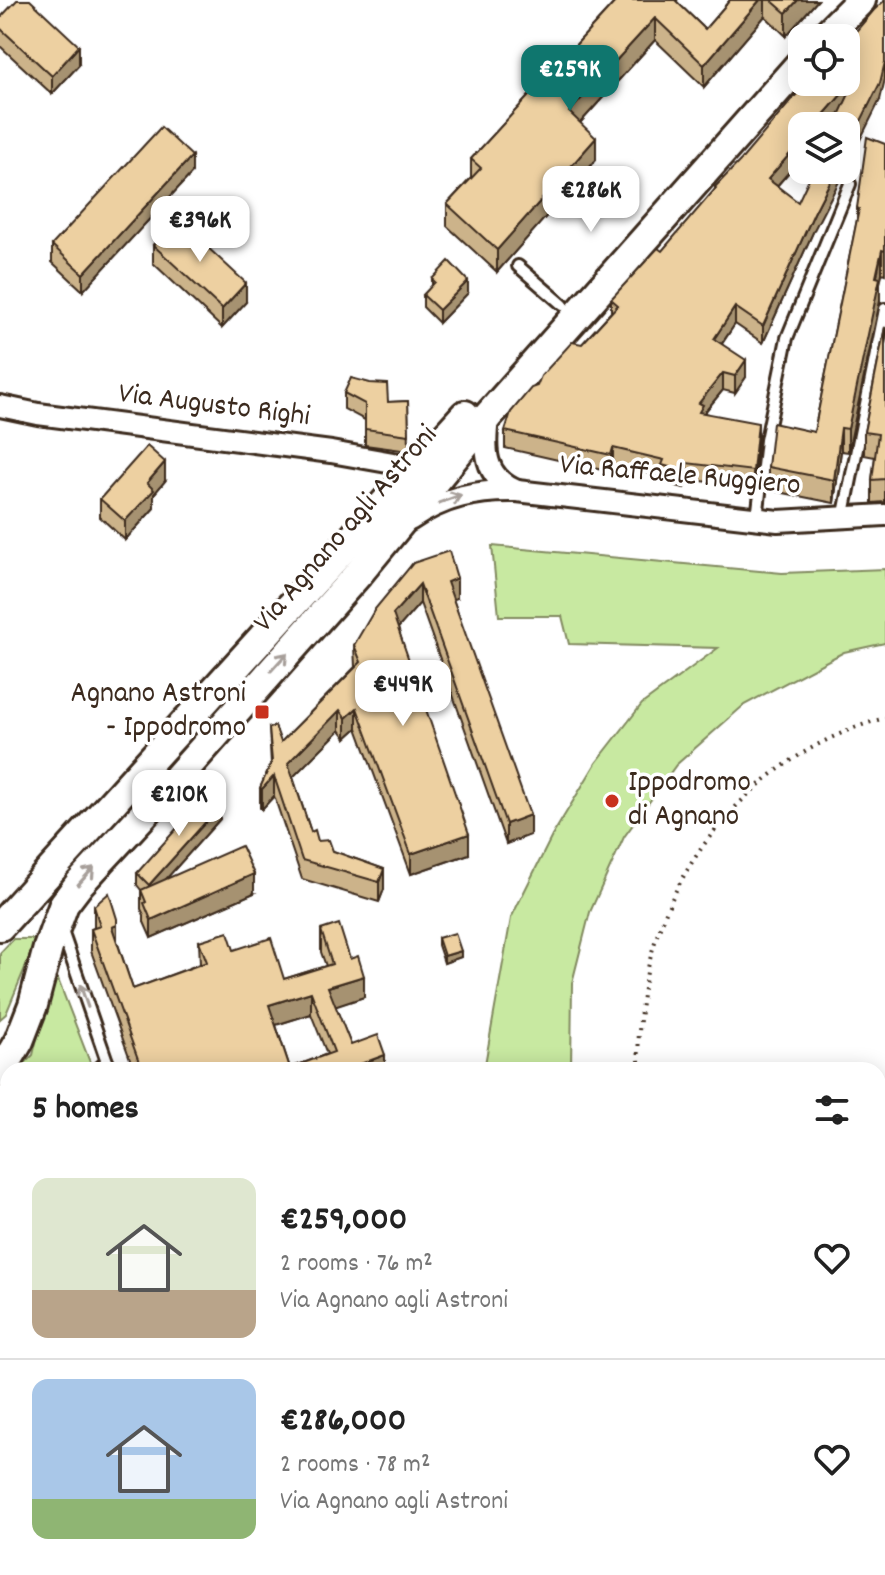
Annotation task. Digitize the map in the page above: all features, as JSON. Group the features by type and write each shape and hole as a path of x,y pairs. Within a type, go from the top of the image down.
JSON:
{"main road":[{"name":"Via Agnano agli Astroni","path":"816,24 838,0"},
{"path":"837,24 861,0"},
{"name":"Via Agnano agli Astroni","path":"7,1062 19,1041 64,904 80,883 170,786 391,532 430,471 563,305 788,56"},
{"name":"Via Agnano agli Astroni","path":"0,926 430,471 488,416 788,78"},
{"path":"0,935 31,928 43,937 48,948"},
{"path":"0,1034 23,1013 38,988"}],"street":[{"name":"Via Augusto Righi","path":"0,406 430,471"},
{"path":"488,416 487,446 494,477 517,491"},
{"name":"Via Raffaele Ruggiero","path":"391,532 444,501 486,491 517,491 757,520 885,515"}],"lane":[{"path":"757,520 766,440 787,338 850,184"},
{"path":"518,266 563,305"},
{"path":"843,519 885,309"},
{"path":"58,919 107,1062"}],"path":[{"path":"639,1062 637,1047 646,967 670,899 700,847 746,795 803,753 866,723 885,718"}],"green space":[{"name":"Ippodromo di Agnano","path":"492,546 782,573 885,569 885,643 844,652 744,705 676,765 624,837 590,912 572,983 571,1062 485,1062 511,918 552,836 596,763 642,704 718,648 569,644 562,616 499,616"},
{"path":"13,939 37,939 6,1014 0,1019 0,953"},
{"path":"54,969 90,1062 26,1062 33,1055"}],"building":[{"path":"17,0 30,0 79,46 52,76 0,28 0,18"},
{"path":"617,0 675,0 705,29 730,0 760,0 704,65 655,18 569,112 596,138 497,250 447,204 481,168 471,159"},
{"path":"771,0 798,0 786,13"},
{"path":"885,0 885,62 880,83 860,123 860,112 841,112 848,96 860,96 860,26"},
{"path":"795,96 840,96 826,112 788,112 788,156 768,179 798,202 806,184 829,184 763,326 735,307 714,339 746,360 735,376 723,373 699,403 703,405 699,412 758,423 753,471 687,463 684,471 662,465 664,460 613,448 611,455 505,431 511,412 531,388 537,386 541,376 572,342 582,344 618,305 611,299 658,248 662,251"},
{"path":"161,127 192,156 83,274 52,245"},
{"path":"867,137 885,144 885,251 882,250 876,277 880,278 848,429 841,428 834,480 768,467 773,423 814,432 859,209"},
{"path":"177,219 246,283 222,309 153,245"},
{"path":"449,261 468,281 439,310 423,295 435,282 432,279"},
{"path":"885,327 885,479 872,480 878,434 864,432"},
{"path":"351,378 387,384 388,402 408,401 409,435 365,429 365,404 344,393"},
{"path":"147,446 165,462 147,483 154,490 125,521 100,499"},
{"path":"449,551 457,578 447,582 530,815 506,824 420,584 393,614 469,834 411,854 357,708 346,718 340,710 288,763 311,832 315,830 318,841 329,840 333,851 384,869 379,882 302,860 274,776 260,788 272,761 269,728 275,726 281,742 361,662 354,645 375,609 413,563"},
{"path":"211,790 220,806 149,885 137,873"},
{"path":"241,846 254,874 151,920 141,890"},
{"path":"109,893 117,919 117,925 112,927 133,989 207,962 199,941 228,932 234,950 271,938 284,979 332,964 321,930 339,924 350,959 358,956 364,976 328,987 351,1045 378,1035 385,1055 366,1062 306,1062 334,1052 311,992 269,1005 288,1062 139,1062 91,929 100,926 94,906"},
{"path":"455,933 461,951 444,956 438,938"}],"place":[{"name":"Agnano Astroni - Ippodromo","path":"262,712"},
{"name":"Ippodromo di Agnano","path":"612,801"}]}
